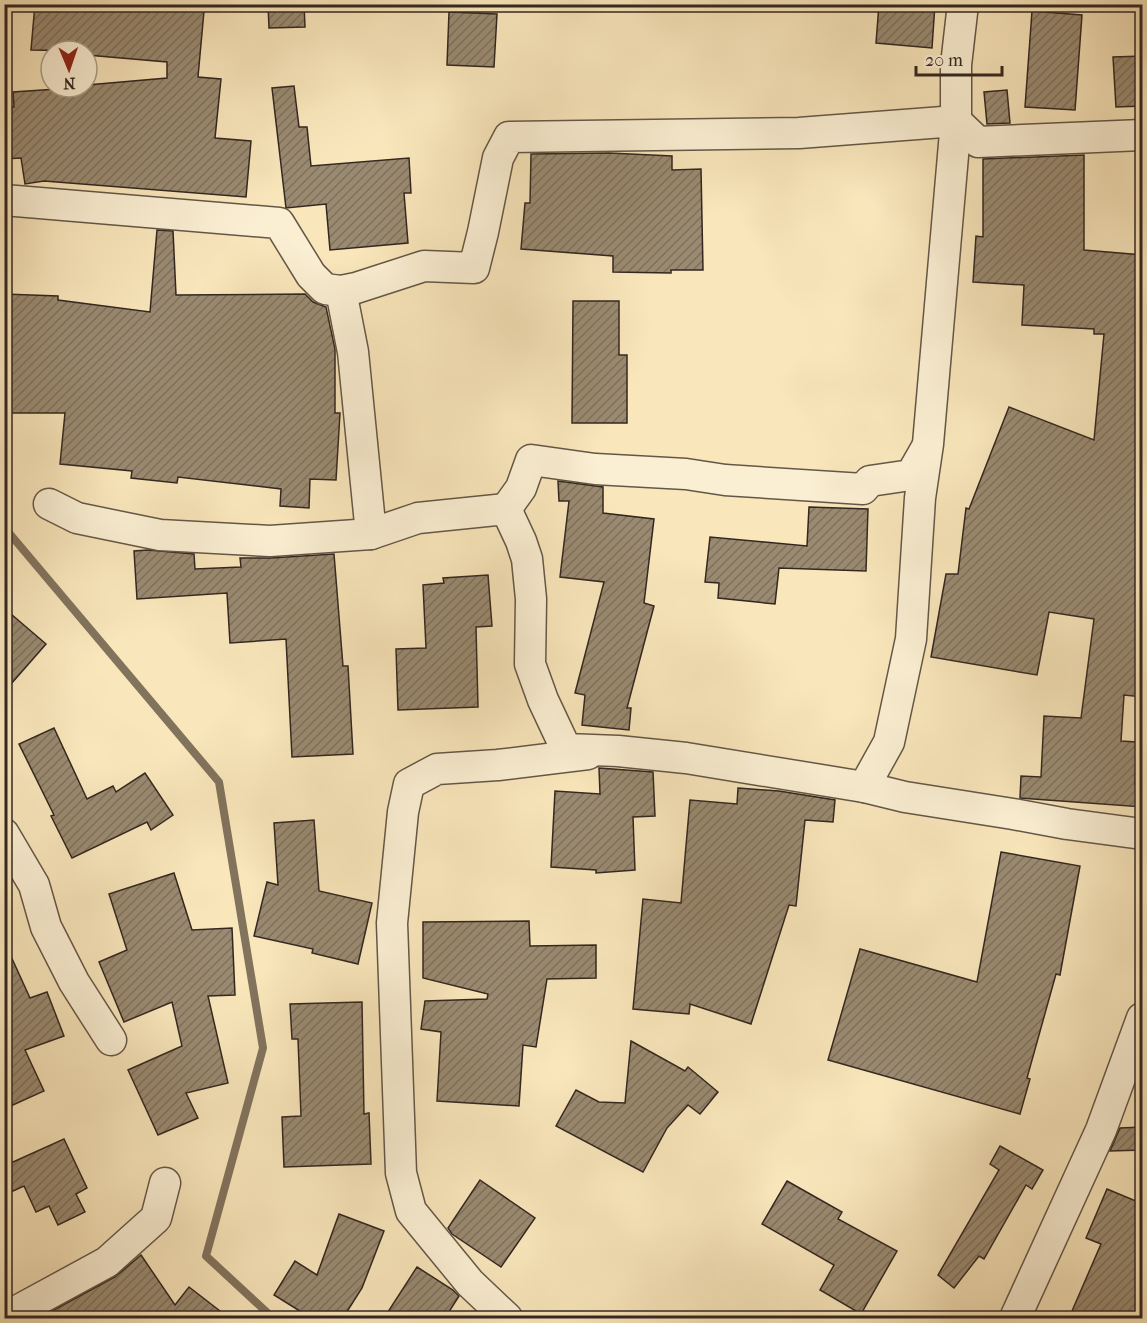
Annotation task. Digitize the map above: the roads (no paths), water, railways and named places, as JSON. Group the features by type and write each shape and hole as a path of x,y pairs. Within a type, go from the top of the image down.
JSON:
{"street":[{"path":"864,787 889,742 911,639 920,498 928,444 956,121 956,65 963,4"},
{"path":"4,200 279,223 311,275 325,289 341,291 424,266 474,268 498,158 509,137 799,133 956,121 978,142 1143,135"},
{"path":"341,291 353,352 371,534"},
{"path":"862,489 870,481 911,476 928,444"},
{"path":"50,504 77,518 160,536 270,541 371,534 418,518 506,509 521,488 531,460 595,469 686,474 725,480 862,489 920,498"},
{"path":"506,509 527,559 531,599 530,664 543,700 566,749 618,751 686,758 864,787 905,797 1066,824 1143,834"},
{"path":"889,742 905,797"},
{"path":"507,1318 470,1283 411,1211 401,1173 392,923 403,812 409,784 437,769 498,765 618,751"},
{"path":"4,834 34,885 46,927 74,982 111,1040"},
{"path":"1015,1318 1101,1130 1143,1017"},
{"path":"4,1318 107,1262 156,1218 165,1183"}],"waterway":[{"path":"4,527 219,782 263,1048 206,1256 273,1318"}]}
